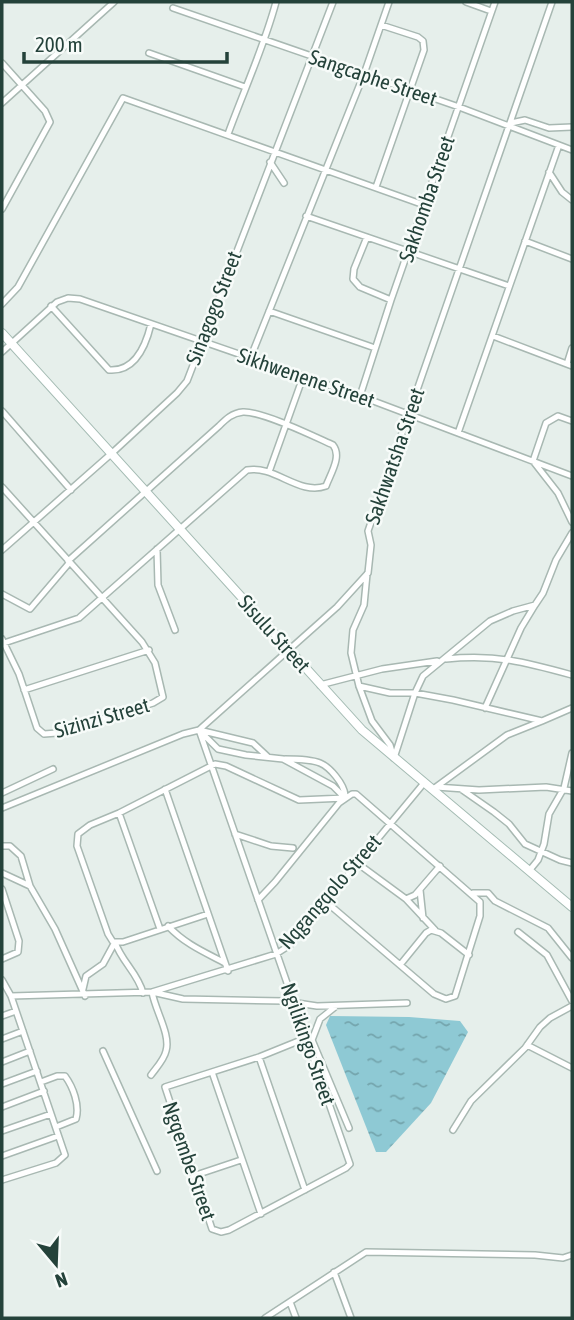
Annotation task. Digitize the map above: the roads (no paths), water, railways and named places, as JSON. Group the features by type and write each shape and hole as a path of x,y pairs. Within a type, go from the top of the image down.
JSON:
{"street":[{"path":"2,103 114,2"},
{"path":"228,134 265,40 276,2"},
{"name":"Sinagogo Street","path":"2,550 111,454 187,381 333,2"},
{"path":"250,359 364,74 389,2"},
{"path":"466,2 491,11"},
{"name":"Sakhomba Street","path":"360,396 495,2"},
{"name":"Sakhwatsha Street","path":"394,758 390,745 372,721 351,653 353,631 364,605 371,545 368,531 552,2"},
{"name":"Sangcaphe Street","path":"173,8 459,107 572,150"},
{"path":"376,187 424,50 423,41 418,37 381,25"},
{"path":"149,52 245,86"},
{"path":"2,63 46,111 50,122 2,209"},
{"path":"2,304 15,293 123,98 424,205"},
{"path":"509,125 517,120 525,120 549,128 572,127"},
{"path":"458,433 559,145"},
{"path":"270,162 284,183"},
{"path":"549,172 562,192 572,200"},
{"path":"306,216 509,286"},
{"path":"367,237 354,269 353,279 360,287 391,300"},
{"path":"525,241 572,259"},
{"name":"Sikhwenene Street","path":"51,306 68,298 80,299 360,396 572,476"},
{"path":"2,352 51,306 109,370 116,371 129,365 141,353 151,324"},
{"path":"269,311 375,348"},
{"name":"Sisulu Street","path":"2,333 362,730 572,907"},
{"path":"493,336 570,365 572,348"},
{"path":"269,472 303,377"},
{"path":"2,411 71,490"},
{"path":"2,594 30,609 69,562 235,413 247,412 287,425 333,445 337,450 326,486 310,489 269,472 253,469 240,473 102,598 71,622 3,641"},
{"path":"572,421 558,416 546,423 533,461 558,493 572,522"},
{"name":"Sizinzi Street","path":"2,487 149,650 163,693 161,699 57,733 44,734 37,728 3,641"},
{"path":"485,708 521,628 543,593 556,560 572,533"},
{"path":"157,548 159,585 175,630"},
{"path":"200,730 337,607 368,573"},
{"path":"394,758 423,676 499,616 535,605"},
{"path":"24,690 149,650"},
{"path":"320,685 382,669 443,659 491,656 572,675"},
{"path":"359,686 390,693 415,693 542,721"},
{"name":"Nqgangqolo Street","path":"7,994 85,996 152,992 228,971 276,954 290,945 389,823 429,786 507,735 572,709"},
{"path":"200,730 218,748 246,755 322,764 344,789 345,798 258,900"},
{"path":"2,808 183,734 200,730 253,743 268,757"},
{"name":"Ngilikingo Street","path":"200,730 350,1164"},
{"path":"529,871 541,852 549,814 571,778 572,753"},
{"path":"283,759 333,786 345,798"},
{"path":"143,993 140,981 108,934 76,840 83,829 215,764 226,766 299,800 345,798 356,794 473,893 480,902 481,908 458,990 451,999 434,994 325,901"},
{"path":"2,793 53,768"},
{"path":"429,786 461,789 546,788 572,792"},
{"path":"165,789 228,971"},
{"path":"461,789 494,811 525,844 572,863"},
{"path":"119,813 160,929"},
{"path":"235,834 271,846 293,848"},
{"path":"2,846 10,846 20,856 30,886 55,929 85,996"},
{"path":"358,863 406,899 436,931 468,956"},
{"path":"406,899 420,890 440,866"},
{"path":"2,873 30,886"},
{"path":"2,889 5,910 19,941 19,952 2,959"},
{"path":"420,890 423,918"},
{"path":"473,893 488,892 495,901 548,928 572,958"},
{"path":"115,942 123,942 208,914"},
{"path":"168,926 184,942 225,963"},
{"path":"400,965 426,933 436,931"},
{"path":"453,1130 471,1101 527,1045 550,1017 572,1003 547,955 518,932"},
{"path":"85,996 82,986 86,976 103,964 115,942"},
{"path":"2,980 16,1011 65,1155 56,1163 2,1180"},
{"path":"151,1075 166,1054 167,1038 152,992 183,999 293,1002 317,1006 407,1003"},
{"path":"338,1006 320,1019 312,1040 349,1128"},
{"path":"2,1016 16,1011"},
{"path":"2,1039 23,1031"},
{"name":"Ngqembe Street","path":"306,1038 259,1057 165,1087 212,1229 226,1231 350,1164"},
{"path":"527,1045 570,1068"},
{"path":"2,1062 30,1051"},
{"path":"103,1051 157,1171"},
{"path":"259,1057 306,1190"},
{"path":"2,1084 37,1071"},
{"path":"212,1072 261,1214"},
{"path":"41,1082 65,1076 74,1094 78,1114 76,1119 56,1127"},
{"path":"2,1107 44,1091"},
{"path":"2,1131 51,1114"},
{"path":"2,1156 58,1136"},
{"path":"193,1176 242,1160"},
{"path":"265,1318 360,1254 374,1251 563,1258 572,1255"},
{"path":"334,1272 351,1318"},
{"path":"290,1302 296,1318"}],"water":[{"path":"330,1016 460,1021 468,1032 431,1103 386,1152 376,1152 326,1025"}]}
